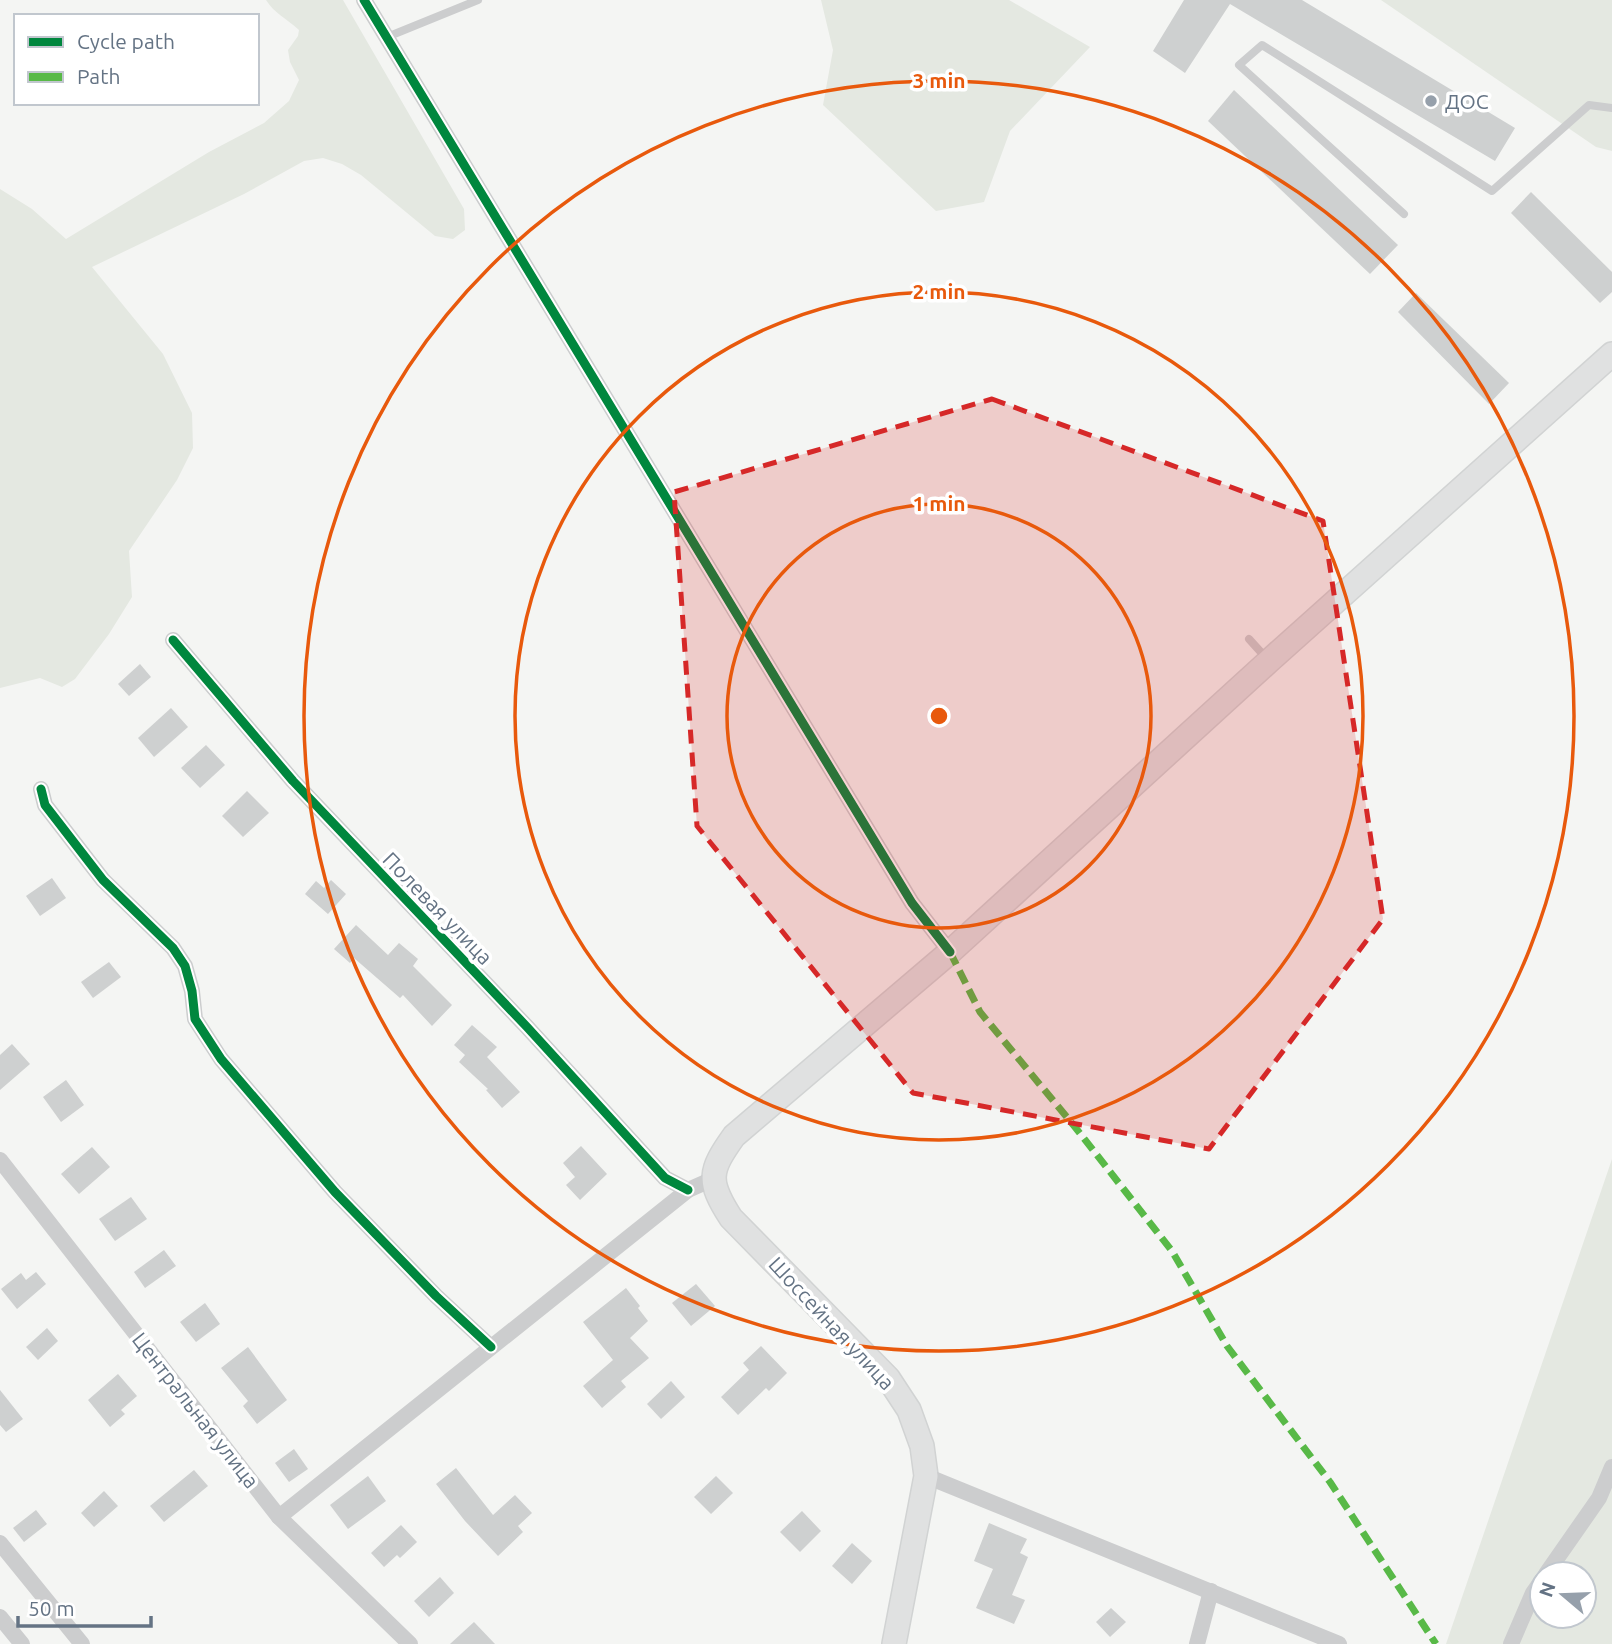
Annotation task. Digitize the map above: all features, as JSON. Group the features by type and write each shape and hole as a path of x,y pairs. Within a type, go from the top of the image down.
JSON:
{"main road":[{"path":"713,1179 717,1159 734,1136 950,952 1269,661 1612,354"},
{"name":"Шоссейная улица","path":"713,1179 718,1197 731,1217 888,1378 909,1410 922,1446 926,1476 894,1644"}],"street":[{"path":"364,0 912,903 950,952"},
{"name":"Полевая улица","path":"173,640 293,781 527,1027 665,1178 688,1190"},
{"path":"41,789 45,804 103,880 173,948 185,966 192,991 195,1019 221,1059 335,1192 436,1296 491,1347"},
{"name":"Центральная улица","path":"0,1160 279,1517 410,1644"},
{"path":"279,1517 688,1190 713,1179"},
{"path":"1556,1560 1599,1498 1612,1467"},
{"path":"926,1476 1339,1644"},
{"path":"0,1543 82,1644"},
{"path":"1197,1644 1211,1591"},
{"path":"1511,1644 1528,1605"},
{"path":"0,1617 22,1644"}],"lane":[{"path":"387,37 478,0"},
{"path":"1404,214 1239,65 1262,45 1492,191 1589,105 1612,108"},
{"path":"1249,639 1269,661"}],"highlighted area":[{"path":"992,399 1323,521 1383,919 1209,1149 913,1093 697,826 674,492"}],"shaded area":[{"path":"266,0 343,0 464,209 465,230 453,239 435,236 361,175 342,164 323,158 304,161 244,194 92,267 163,354 192,413 193,448 177,480 129,551 132,597 109,634 75,679 62,687 40,678 0,688 0,189 32,209 66,239 209,152 264,123 289,101 299,80 290,62 288,50 299,30"},
{"path":"821,0 1009,0 1090,47 1010,131 984,202 936,211 823,105 833,50"},
{"path":"1381,0 1612,0 1612,151 1596,147"},
{"path":"1612,1159 1612,1644 1446,1644"}],"building":[{"name":"ДОС","path":"1184,0 1302,0 1515,128 1495,161 1230,4 1185,73 1153,51"},
{"path":"1234,90 1398,245 1370,274 1208,121"},
{"path":"1531,192 1612,272 1612,292 1600,303 1511,213"},
{"path":"1416,293 1509,383 1489,404 1398,312"},
{"path":"140,664 151,677 129,696 118,684"},
{"path":"171,708 188,727 154,757 138,738"},
{"path":"206,745 225,765 200,788 181,768"},
{"path":"247,791 269,813 243,837 222,816"},
{"path":"52,878 66,898 40,916 26,896"},
{"path":"331,880 346,894 328,914 305,894 316,881 324,888"},
{"path":"356,925 388,955 399,943 418,959 413,966 452,1005 432,1026 403,995 400,998 354,958 350,963 334,949"},
{"path":"109,962 121,977 93,998 81,982"},
{"path":"472,1025 497,1047 487,1057 520,1092 502,1108 486,1090 488,1089 459,1062 465,1055 454,1045"},
{"path":"12,1044 30,1064 0,1090 0,1055"},
{"path":"66,1080 84,1105 61,1122 43,1097"},
{"path":"581,1146 607,1174 580,1200 566,1185 575,1177 563,1163"},
{"path":"92,1147 110,1167 79,1194 61,1174"},
{"path":"131,1197 147,1219 115,1241 99,1219"},
{"path":"164,1250 176,1266 145,1288 134,1272"},
{"path":"36,1272 46,1284 17,1309 1,1289 21,1273 26,1280"},
{"path":"696,1284 715,1306 691,1326 672,1303"},
{"path":"626,1288 648,1321 630,1338 649,1358 621,1381 626,1387 602,1408 583,1386 613,1360 583,1322"},
{"path":"205,1303 220,1324 196,1342 180,1322"},
{"path":"47,1328 58,1341 38,1360 26,1347"},
{"path":"761,1346 787,1373 769,1391 766,1388 738,1415 721,1397 749,1370 743,1363"},
{"path":"248,1347 287,1400 257,1424 243,1406 248,1401 221,1368"},
{"path":"118,1374 137,1396 121,1410 125,1414 110,1427 88,1400"},
{"path":"671,1381 685,1397 661,1419 647,1404"},
{"path":"0,1390 23,1419 6,1432 0,1425"},
{"path":"294,1449 308,1469 289,1482 275,1463"},
{"path":"456,1468 493,1515 515,1495 532,1513 518,1526 523,1532 498,1556 465,1521 436,1484"},
{"path":"194,1470 208,1486 164,1522 150,1506"},
{"path":"368,1476 386,1501 348,1529 330,1505"},
{"path":"716,1476 733,1493 711,1514 694,1497"},
{"path":"104,1491 118,1506 94,1527 81,1513"},
{"path":"36,1510 47,1524 24,1542 13,1528"},
{"path":"802,1511 821,1531 800,1552 780,1532"},
{"path":"989,1523 1027,1539 1020,1553 1028,1557 1012,1595 1025,1600 1014,1624 976,1608 993,1569 974,1561"},
{"path":"401,1525 417,1542 400,1558 397,1555 384,1567 371,1553"},
{"path":"852,1543 872,1561 852,1584 832,1566"},
{"path":"440,1577 454,1593 429,1617 414,1601"},
{"path":"1111,1608 1126,1622 1110,1637 1096,1622"},
{"path":"474,1622 495,1644 450,1644"}],"marked path":[{"path":"950,952 980,1012 1172,1251 1227,1346 1330,1482 1436,1644"}],"cycle path":[{"path":"364,0 912,903 950,952"},
{"path":"173,640 293,781 527,1027 665,1178 688,1190"},
{"path":"41,789 45,805 103,880 173,948 185,966 192,991 195,1019 221,1059 335,1192 436,1296 491,1347"}],"place":[{"name":"ДОС","path":"1431,101"}]}
